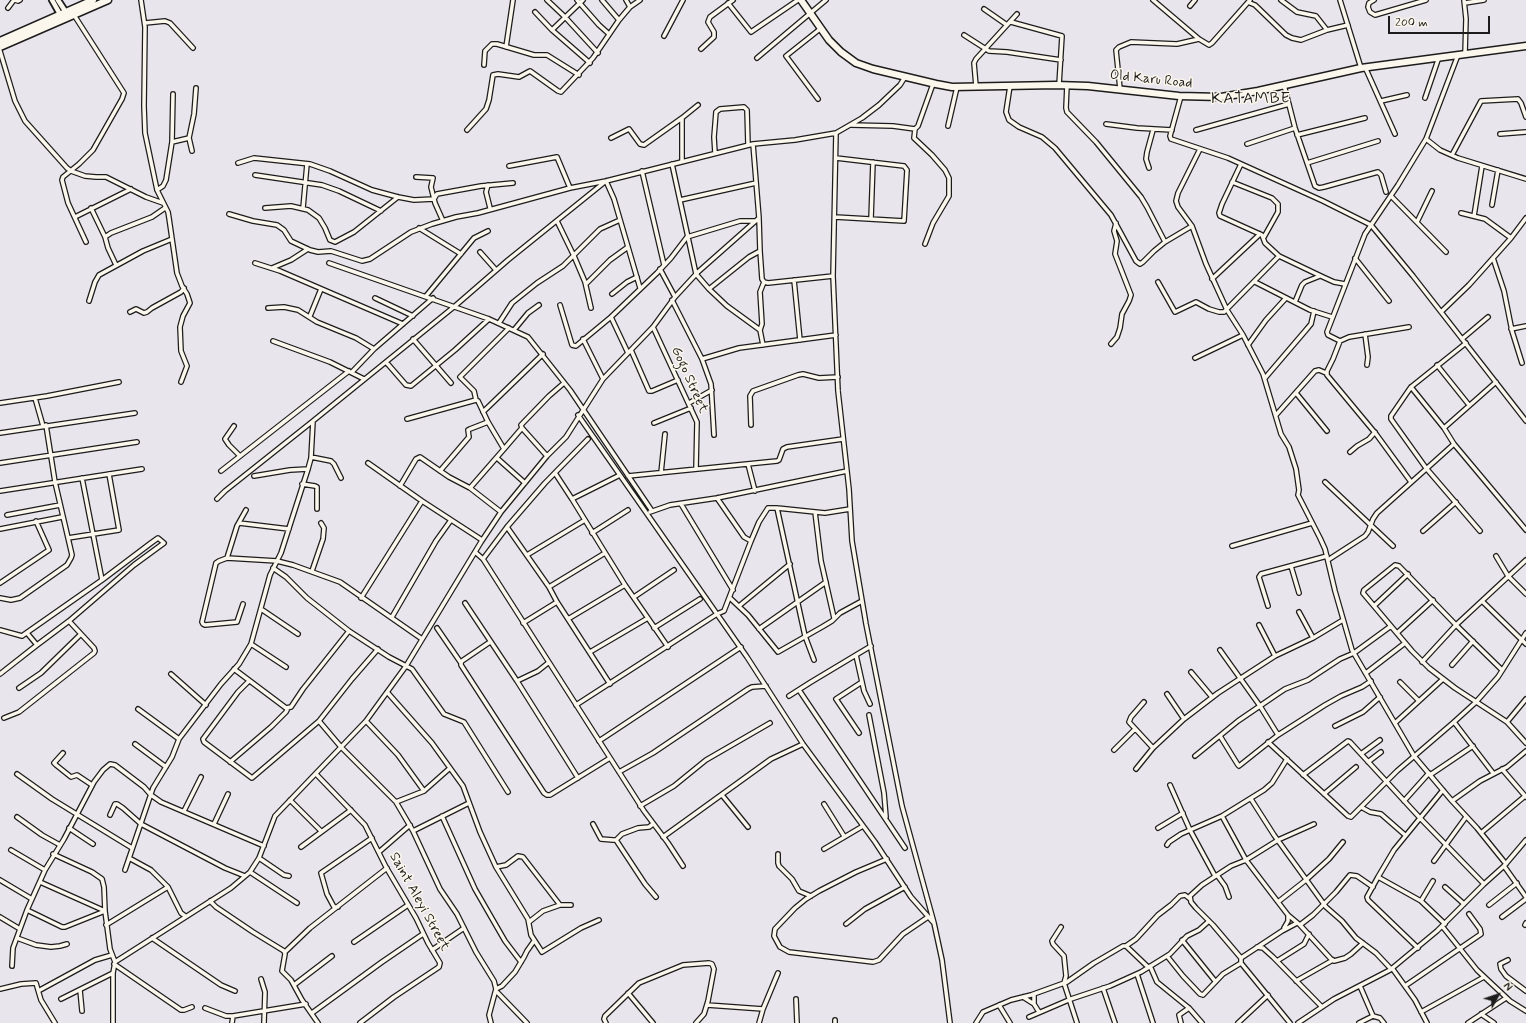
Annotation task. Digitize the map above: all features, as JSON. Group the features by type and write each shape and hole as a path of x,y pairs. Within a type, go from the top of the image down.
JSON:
{"main road":[{"path":"0,47 66,16 93,0"},
{"path":"0,40 108,0"},
{"name":"Old Karu Road","path":"802,0 820,29 841,52 856,63 866,67 933,84 957,87 1067,85 1181,96 1220,97 1258,91 1363,67 1526,46"}],"street":[{"path":"8,8 14,0 18,2 20,0"},
{"path":"52,0 66,16 124,93 93,150 63,177 62,180 68,203 86,242"},
{"path":"58,0 66,16"},
{"path":"141,0 145,23 144,106 146,133 157,190 169,218 177,273 190,303 183,316 180,327 181,351 187,366 182,382"},
{"path":"506,47 513,0"},
{"path":"547,0 598,53"},
{"path":"602,0 619,20"},
{"path":"626,0 630,7"},
{"path":"467,130 486,109 493,75 498,74 520,77 530,71 561,92 590,63 607,40 609,34 619,20 630,7 640,0"},
{"path":"664,36 683,0"},
{"path":"701,49 714,37 714,32 708,22 710,17 733,0"},
{"path":"728,3 751,32 798,0"},
{"path":"757,58 826,0"},
{"path":"1153,0 1209,45 1249,0 1250,3 1255,5 1286,35 1292,38 1300,40 1327,30 1348,25"},
{"path":"1190,6 1195,0"},
{"path":"1280,0 1297,12 1316,16 1327,30"},
{"path":"1340,0 1363,67 1381,101 1395,134"},
{"path":"1374,0 1369,3 1368,7 1370,12 1374,15 1426,0"},
{"path":"1340,341 1328,335 1326,332 1365,234 1391,196 1426,139 1462,54 1466,19 1464,2 1484,0"},
{"path":"552,30 580,1 599,25 609,34"},
{"path":"984,9 1009,23 1062,36 1059,85"},
{"path":"534,12 590,63"},
{"path":"976,86 974,63 981,52 1016,14"},
{"path":"145,23 165,21 170,23 193,48"},
{"path":"818,99 786,56 820,29"},
{"path":"964,35 985,49 993,52 1007,52 1061,60"},
{"path":"1120,89 1116,50 1119,47 1131,42 1177,44 1199,38"},
{"path":"484,65 484,56 487,48 492,44 534,55 547,55 578,75"},
{"path":"0,51 15,101 25,121 71,171 96,177 106,176 163,204"},
{"path":"1425,98 1439,57"},
{"path":"230,214 253,221 277,225 284,230 291,241 308,249 318,252 332,252 362,261 370,259 403,236 419,228 443,220 478,213 490,208 570,188 606,181 748,145 795,140 836,133 862,118 887,98 900,85 905,77"},
{"path":"925,244 934,222 949,196 949,178 945,170 914,138 915,129 918,126 933,84"},
{"path":"1067,85 1067,112 1096,142 1140,197 1147,207 1165,242"},
{"path":"1284,85 1297,135 1312,180 1317,187 1324,187 1378,172 1381,174 1386,192"},
{"path":"1010,86 1006,112 1010,120 1014,124 1049,141 1107,210 1116,223 1136,261 1140,264 1165,242 1192,226"},
{"path":"948,126 957,87"},
{"path":"192,151 189,138 194,114 196,88"},
{"path":"157,190 164,186 166,180 172,142 173,94"},
{"path":"1381,101 1407,95"},
{"path":"1181,96 1170,136 1173,140 1241,164 1323,200 1371,225 1466,343 1526,421"},
{"path":"1452,155 1481,101 1518,99 1526,116"},
{"path":"1196,130 1289,104"},
{"path":"611,138 629,129 640,144 644,145 698,105"},
{"path":"715,153 714,137 716,112 720,109 744,107 747,110 748,145"},
{"path":"682,118 682,161"},
{"path":"1297,135 1365,118"},
{"path":"1106,124 1153,130 1172,130"},
{"path":"851,125 893,126 915,129"},
{"path":"1247,144 1295,128"},
{"path":"1149,168 1146,159 1153,130"},
{"path":"1500,134 1526,132"},
{"path":"836,133 835,217 832,276 838,377 852,541 902,806 934,923 942,960 950,1023"},
{"path":"172,142 189,138"},
{"path":"1426,139 1440,150 1464,161 1526,179"},
{"path":"1307,163 1378,141"},
{"path":"753,144 762,279 764,282 760,292 762,324 760,330 763,345"},
{"path":"1200,149 1178,193 1176,201 1178,207 1192,226 1212,279 1227,310 1243,336 1265,378 1281,434 1289,447 1296,469 1299,490 1298,495 1320,538 1354,654 1414,756 1481,833 1526,896 1502,917"},
{"path":"509,166 557,157 570,188"},
{"path":"238,163 254,158 307,164 330,170 372,190 414,200 434,199"},
{"path":"835,217 904,220 907,170 904,166 836,158"},
{"path":"871,219 873,162"},
{"path":"79,164 79,174"},
{"path":"303,208 304,182 307,164"},
{"path":"672,164 696,274 709,289 760,330"},
{"path":"1241,164 1219,213 1220,216 1264,237"},
{"path":"1474,216 1482,166"},
{"path":"1492,205 1498,170"},
{"path":"642,171 664,265"},
{"path":"255,175 304,182 330,188 381,211"},
{"path":"416,177 433,178 430,188 443,220"},
{"path":"606,181 614,199 640,288"},
{"path":"218,500 225,491 455,306 496,270 606,181"},
{"path":"434,199 437,194 513,182"},
{"path":"1232,182 1272,198 1278,204 1278,212 1264,237 1265,243 1279,256 1334,282 1345,284"},
{"path":"680,200 756,183"},
{"path":"488,185 486,192 490,208"},
{"path":"75,217 131,189"},
{"path":"1417,222 1432,191"},
{"path":"1391,196 1446,252"},
{"path":"265,208 291,206 303,208 319,218 330,240 335,242 354,232 398,197"},
{"path":"91,208 116,265"},
{"path":"105,237 111,233 152,217 165,208"},
{"path":"1462,213 1490,222 1511,238"},
{"path":"1441,312 1469,285 1511,238 1526,218"},
{"path":"499,323 512,303 574,256 600,228 620,220"},
{"path":"560,305 572,345 576,346 611,317 660,269 687,237 740,221 758,220"},
{"path":"114,963 185,916 231,888 250,872 259,858 274,819 290,800 366,721 406,666 482,540 501,512 547,456 566,437 603,379 653,327 674,299 696,274 758,220"},
{"path":"557,221 586,284 591,308"},
{"path":"1111,344 1120,328 1122,314 1131,295 1115,254 1117,241 1114,231 1116,223"},
{"path":"419,228 461,254"},
{"path":"426,296 474,238 488,231"},
{"path":"1212,279 1260,234"},
{"path":"89,301 99,275 143,251 172,239"},
{"path":"586,284 610,260 628,247"},
{"path":"272,268 291,260 308,249"},
{"path":"709,289 740,264 760,251"},
{"path":"480,252 496,270"},
{"path":"1158,282 1175,312 1196,302 1209,309 1224,312 1279,256"},
{"path":"1356,258 1389,301"},
{"path":"1493,258 1504,291 1512,329 1522,363"},
{"path":"255,263 272,268 403,324"},
{"path":"329,263 455,306 499,323 528,337 543,354 583,409 652,511"},
{"path":"660,269 702,359 712,390 714,434"},
{"path":"764,282 768,283 832,276"},
{"path":"1295,302 1302,285 1305,282 1320,276"},
{"path":"612,294 626,282 637,277"},
{"path":"794,280 800,340"},
{"path":"1255,282 1314,311 1332,317"},
{"path":"130,312 136,309 144,313 147,312 181,292 184,288"},
{"path":"310,316 321,289"},
{"path":"375,298 412,316"},
{"path":"221,471 351,371 432,298"},
{"path":"1248,345 1266,320 1286,298"},
{"path":"504,449 488,422 478,401 476,400 474,391 460,377 528,313 539,305"},
{"path":"268,308 284,307 298,310 322,324 356,338 374,350"},
{"path":"1265,378 1311,324 1314,311"},
{"path":"611,317 630,351 649,391 652,392 678,380"},
{"path":"1462,339 1488,317"},
{"path":"386,362 409,386 411,386 489,319"},
{"path":"1512,329 1526,326"},
{"name":"Gogo Street","path":"653,327 697,424 696,469"},
{"path":"1326,373 1340,341 1349,337 1409,327"},
{"path":"1365,334 1368,356 1367,366"},
{"path":"702,359 739,348 836,336"},
{"path":"1195,358 1243,336"},
{"path":"583,339 603,379"},
{"path":"413,340 451,383"},
{"path":"274,341 330,362 364,378"},
{"path":"1466,343 1412,387 1391,417 1395,425 1426,468 1480,532"},
{"path":"483,412 543,354"},
{"path":"1437,366 1469,405"},
{"path":"1276,415 1315,371 1319,370 1326,373 1375,432 1411,482"},
{"path":"751,425 750,396 753,391 798,374 819,378 838,377"},
{"path":"0,403 119,382"},
{"path":"1444,428 1496,382"},
{"path":"470,488 522,428 522,423 564,383"},
{"path":"1412,387 1444,428 1454,444 1526,530"},
{"path":"688,403 712,390"},
{"path":"1296,393 1327,431"},
{"path":"0,598 11,600 20,598 66,565 72,554 62,517 44,425 35,398"},
{"path":"407,419 476,400"},
{"path":"654,423 691,408"},
{"path":"0,433 44,425 135,413"},
{"path":"578,416 741,648 803,744 887,859 905,888 934,923"},
{"path":"125,870 153,788 172,757 178,740 234,670 246,654 251,644 270,575 277,562 289,530 302,484 308,469 311,457 313,421"},
{"path":"440,471 469,437 468,430 488,422"},
{"path":"234,426 225,439 240,456"},
{"path":"522,428 547,456"},
{"path":"1350,452 1369,439 1375,432"},
{"path":"661,473 665,434"},
{"path":"483,559 507,527 555,473 588,439"},
{"path":"572,499 621,476 777,461 781,457 783,450 787,447 843,439"},
{"path":"0,463 137,442"},
{"path":"1268,606 1259,576 1263,573 1327,558 1364,536 1368,532 1377,513 1454,444"},
{"path":"311,457 331,461 341,478"},
{"path":"400,486 416,459 420,457 440,471 470,488 501,512"},
{"path":"497,458 525,483"},
{"path":"368,463 422,501 482,540"},
{"path":"748,464 755,491"},
{"path":"0,491 142,469"},
{"path":"254,476 290,470 308,469"},
{"path":"647,513 670,505 755,491 847,471"},
{"path":"555,473 625,585 668,647"},
{"path":"68,538 118,530 109,474"},
{"path":"82,478 102,580"},
{"path":"1325,482 1393,546"},
{"path":"302,484 316,487 317,509"},
{"path":"718,498 744,537 751,540"},
{"path":"361,598 422,501"},
{"path":"1423,531 1456,502"},
{"path":"681,504 733,590"},
{"path":"7,515 60,505"},
{"path":"576,705 717,614 724,611 751,540 765,512 770,508 825,513 850,509"},
{"path":"777,508 805,636 814,660"},
{"path":"227,558 239,523 246,510"},
{"path":"592,533 628,510"},
{"path":"815,512 821,561 834,618"},
{"path":"0,529 62,517"},
{"path":"392,618 436,541 452,520"},
{"path":"527,555 584,520"},
{"path":"0,583 49,550 36,521"},
{"path":"239,523 289,530"},
{"path":"312,571 323,539 324,528 321,523"},
{"path":"1232,546 1312,523"},
{"path":"507,527 549,587 557,602 610,684"},
{"path":"0,630 22,636 102,580 158,538 164,543 134,565 69,621 0,674"},
{"path":"475,552 483,559 548,664 599,740 640,806 683,866"},
{"path":"549,587 605,553"},
{"path":"1496,556 1508,576 1526,594"},
{"path":"243,604 237,622 205,625 202,622 216,563 219,560 227,558 277,562 312,571 347,585 361,598 422,639"},
{"path":"1422,662 1456,625 1526,560"},
{"path":"739,606 790,564"},
{"path":"1502,670 1399,566 1395,565 1364,590 1363,593 1422,662 1443,679 1507,722 1526,743"},
{"path":"1291,566 1299,593"},
{"path":"273,568 286,577 307,598 349,631 378,650 412,669 444,714 464,722 508,792"},
{"path":"634,597 674,570"},
{"path":"1374,606 1408,574"},
{"path":"759,629 826,582"},
{"path":"568,619 625,585"},
{"path":"730,598 739,606 778,652 822,627 862,600"},
{"path":"654,628 700,599"},
{"path":"1397,633 1433,600"},
{"path":"1482,601 1526,644"},
{"path":"523,623 557,602"},
{"path":"465,603 517,681 578,778"},
{"path":"261,610 298,634"},
{"path":"1299,612 1313,638"},
{"path":"590,652 648,618"},
{"path":"1136,769 1153,748 1184,719 1212,697 1275,656 1313,638 1343,620"},
{"path":"4,718 19,712 94,653 94,648 69,621"},
{"path":"1259,625 1275,656"},
{"path":"1195,756 1238,721 1285,689 1308,680 1340,659 1354,654 1391,626"},
{"path":"437,628 461,663 544,794 549,796 610,758"},
{"path":"230,762 286,712 349,631"},
{"path":"27,633 37,645"},
{"path":"1268,742 1349,817 1414,756 1476,702 1502,670 1526,633"},
{"path":"19,688 41,674 81,634"},
{"path":"1452,665 1473,641"},
{"path":"461,663 490,642"},
{"path":"1366,673 1405,643"},
{"path":"251,644 286,667"},
{"path":"789,696 871,646"},
{"path":"599,740 741,648"},
{"path":"248,681 203,739 204,742 250,778 253,778 319,721 352,679 378,650"},
{"path":"1220,650 1260,706 1278,735"},
{"path":"856,655 862,682 870,704"},
{"path":"517,681 548,664"},
{"path":"234,670 288,708"},
{"path":"1192,672 1212,697"},
{"path":"171,674 206,705"},
{"path":"1395,723 1443,679"},
{"path":"1220,736 1238,766 1278,735 1330,702 1362,687 1371,681"},
{"path":"859,733 836,698 862,682"},
{"path":"1400,682 1418,701"},
{"path":"619,772 653,753 748,689 752,687 766,686"},
{"path":"799,690 905,848"},
{"path":"386,692 432,743 462,786 496,868 529,922 534,941 542,952 581,928 599,920"},
{"path":"1166,694 1184,719"},
{"path":"1335,726 1363,712 1380,697"},
{"path":"1507,722 1526,699"},
{"path":"1144,702 1129,722 1153,748"},
{"path":"138,709 178,740"},
{"path":"869,715 884,793 886,818"},
{"path":"319,721 341,747 396,802 414,831 440,889 457,914 476,952 494,981 496,990 489,1015 491,1023"},
{"path":"366,721 398,755 424,791"},
{"path":"1454,722 1493,773"},
{"path":"640,806 674,786 706,760 770,723"},
{"path":"1114,750 1135,729"},
{"path":"1361,754 1380,740"},
{"path":"1303,775 1348,741 1484,884"},
{"path":"135,744 166,767"},
{"path":"663,837 771,760 803,744"},
{"path":"1404,801 1429,774 1473,746"},
{"path":"1452,801 1493,773 1515,761 1526,751"},
{"path":"1368,762 1381,752"},
{"path":"63,753 54,764 71,777 77,775 92,785"},
{"path":"1167,845 1181,834 1222,816 1268,787 1272,784 1287,759"},
{"path":"12,966 13,948 27,910 45,870 92,785 107,766 112,764 144,786 151,795 161,802 264,846"},
{"path":"1324,794 1356,767"},
{"path":"396,802 424,791 450,768"},
{"path":"1481,833 1526,796 1502,769"},
{"path":"17,774 76,815 132,848"},
{"name":"Saint Aleyi Street","path":"316,774 365,825 387,868 440,963 439,967 394,996 360,1023"},
{"path":"184,811 201,777"},
{"path":"1170,785 1190,830 1216,876 1225,886 1229,897"},
{"path":"1418,948 1368,900 1367,897 1390,856 1405,835 1443,790"},
{"path":"214,824 228,794"},
{"path":"722,795 748,827"},
{"path":"1251,799 1323,904 1342,921 1356,938 1392,969 1415,1000 1426,1023"},
{"path":"290,800 322,831"},
{"path":"414,831 469,803"},
{"path":"110,815 115,804 117,804 141,824 224,868 245,876"},
{"path":"824,804 844,836"},
{"path":"1361,807 1370,812 1381,814 1405,835"},
{"path":"301,847 351,810"},
{"path":"1158,828 1183,814"},
{"path":"442,816 482,901 505,941 521,962"},
{"path":"1222,816 1246,860 1278,902 1288,915 1309,934 1332,960"},
{"path":"17,817 42,835 60,845"},
{"path":"1434,861 1466,817"},
{"path":"593,824 596,833 601,839 616,840 622,834 638,828 649,827 653,824"},
{"path":"1190,899 1192,894 1231,866 1246,860 1278,840 1314,824"},
{"path":"379,852 410,825"},
{"path":"824,849 863,826"},
{"path":"69,828 93,844"},
{"path":"338,907 334,907 327,894 321,873 372,838"},
{"path":"616,840 645,884 656,897"},
{"path":"1278,902 1306,880 1329,859 1343,842"},
{"path":"1298,1023 1322,1007 1392,969 1443,925 1505,865 1526,842"},
{"path":"11,850 45,870"},
{"path":"53,854 92,872 102,879 104,887 106,925 114,963 113,1022 109,1023"},
{"path":"778,854 779,866 792,879 799,891 811,896"},
{"path":"496,868 506,865 518,856 523,856 560,905"},
{"path":"130,858 151,870 168,887 181,912 185,916"},
{"path":"259,858 284,875 289,876"},
{"path":"887,859 856,872 811,896 795,908 775,929 774,936 777,943 784,950 873,962 879,960 903,934 928,917"},
{"path":"318,1023 302,1000 294,985 282,971 285,952 310,928 387,868"},
{"path":"250,872 297,903"},
{"path":"1241,958 1282,931 1313,915 1352,874 1373,887"},
{"path":"1378,877 1421,901 1443,925 1468,960 1484,977 1506,998 1526,1011"},
{"path":"0,880 32,899"},
{"path":"1421,901 1433,881"},
{"path":"40,882 105,911"},
{"path":"1489,905 1517,883"},
{"path":"106,925 168,887"},
{"path":"1445,887 1467,902"},
{"path":"846,924 865,909 905,888"},
{"path":"976,1023 983,1012 1069,981 1094,963 1136,939 1158,915 1171,906 1180,896 1185,895 1241,958 1241,963 1289,1023"},
{"path":"210,901 232,918 285,952"},
{"path":"354,942 408,905"},
{"path":"529,922 543,911 560,905 571,905"},
{"path":"27,910 64,927 105,911"},
{"path":"1406,986 1481,934 1480,929 1469,914"},
{"path":"1282,931 1286,925 1288,915"},
{"path":"0,917 20,929"},
{"path":"1029,1017 1137,974 1167,956 1182,940 1199,930 1209,921"},
{"path":"1061,927 1052,940 1053,944 1064,956 1066,976 1064,983 1077,1023"},
{"path":"432,950 464,928"},
{"path":"312,1013 423,934"},
{"path":"1277,961 1287,953 1304,944 1309,934"},
{"path":"17,938 36,945 51,947 67,944"},
{"path":"152,938 221,985 235,991"},
{"path":"1182,940 1215,981"},
{"path":"496,990 502,986 515,972 534,941"},
{"path":"1263,943 1263,948"},
{"path":"1296,981 1332,960 1345,958 1363,943"},
{"path":"1126,946 1149,967 1157,982 1189,1008 1202,1023"},
{"path":"1257,947 1263,948 1322,1007"},
{"path":"38,990 95,960 112,955"},
{"path":"294,985 332,956"},
{"path":"1167,956 1200,994 1204,994 1223,974 1241,963"},
{"path":"1508,960 1500,964 1501,969 1506,976 1526,990"},
{"path":"114,963 181,1010 192,1007"},
{"path":"606,1023 604,1019 605,1016 639,983 683,965 709,963 712,964 714,969 707,1005 704,1014 696,1023"},
{"path":"61,999 113,973"},
{"path":"759,1023 763,1009 778,973"},
{"path":"1137,974 1153,1023"},
{"path":"1421,1012 1484,977"},
{"path":"261,979 265,992 263,1012 264,1023"},
{"path":"0,989 21,984 36,983 41,1000 55,1023"},
{"path":"1360,986 1374,1016"},
{"path":"1103,988 1115,1023"},
{"path":"80,990 82,1011"},
{"path":"496,990 527,1023"},
{"path":"628,993 653,1023"},
{"path":"1034,994 1034,1004"},
{"path":"1238,1023 1268,996"},
{"path":"1022,997 1034,1004 1039,1012"},
{"path":"1468,1023 1506,998"},
{"path":"796,999 798,1023"},
{"path":"205,1008 226,1016 233,1016 306,1004"},
{"path":"707,1005 763,1009"},
{"path":"999,1005 1010,1023"},
{"path":"1181,1023 1179,1015 1189,1008"},
{"path":"1481,1014 1494,1023"},
{"path":"232,1023 233,1016"},
{"path":"1359,1023 1374,1016 1380,1018 1384,1023"},
{"path":"979,1018 981,1023"}],"district":[{"name":"KATAMBE","path":"1251,100"}]}
